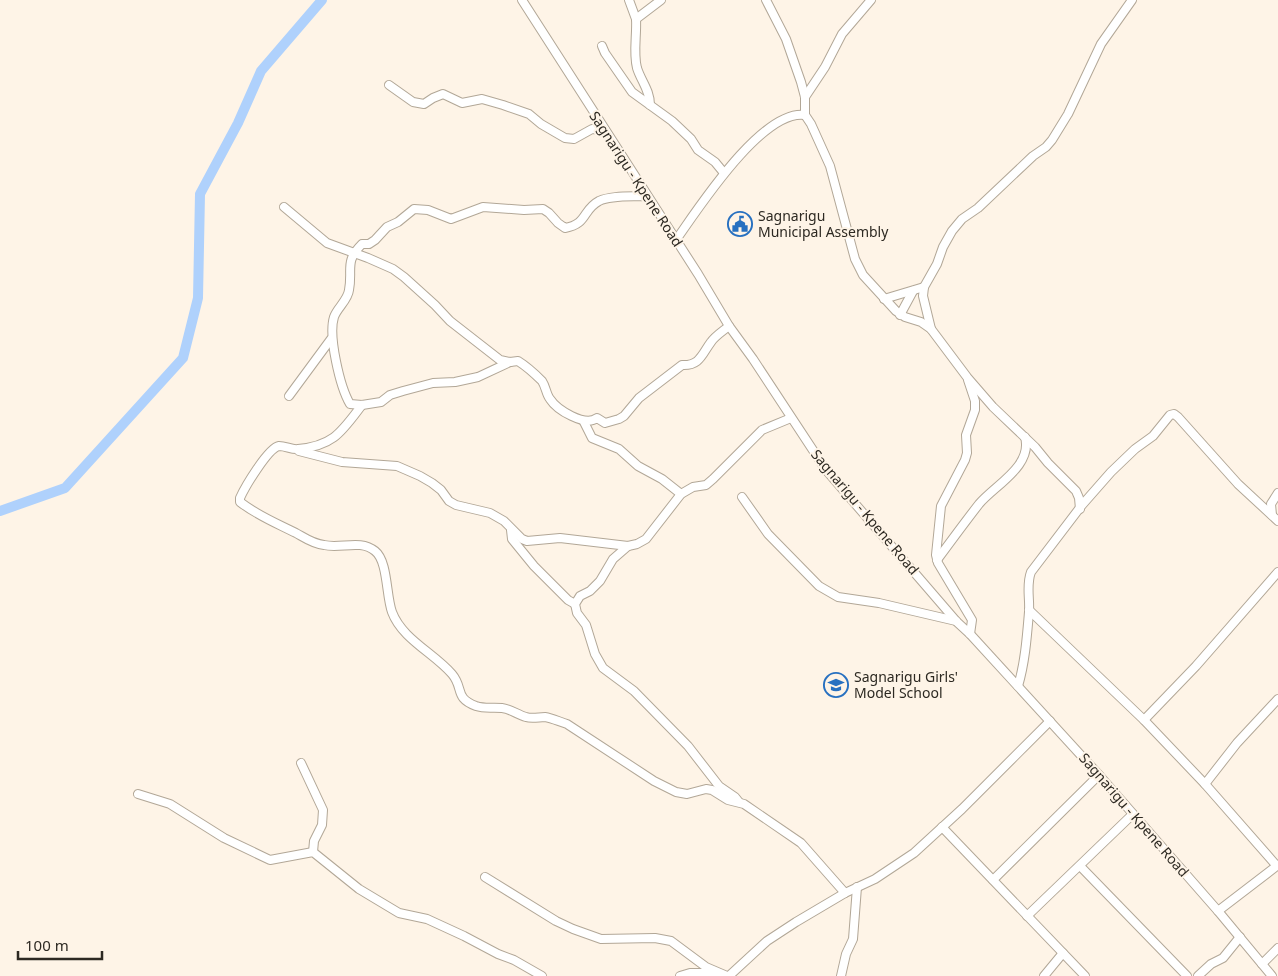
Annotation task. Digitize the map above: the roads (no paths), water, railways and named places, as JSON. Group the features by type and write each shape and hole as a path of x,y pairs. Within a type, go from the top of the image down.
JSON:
{"street":[{"name":"Sagnarigu - Kpene Road","path":"522,0 729,326 826,470 957,622 1050,720 1134,814 1272,976"},
{"path":"629,0 636,19 635,55 637,68 650,96 650,105"},
{"path":"636,19 661,0"},
{"path":"766,0 786,40 801,82 805,96 805,114 830,166 855,259 863,275 900,314 921,322 931,329 967,377 993,407 1076,491 1080,498 1080,509"},
{"path":"805,96 826,67 842,34 872,0"},
{"path":"931,329 923,296 924,287 952,231 1052,140 1072,107 1101,44 1132,0"},
{"path":"602,46 632,92 672,121 691,139 698,150 715,162 724,173"},
{"path":"388,85 413,102 424,104 443,94 462,102 491,101 529,114 541,124 566,138 574,139 592,129 605,130"},
{"path":"676,240 724,173 744,150 768,129 796,113 805,114"},
{"path":"647,196 613,198 599,201 591,207 580,223 565,228 550,213 543,209 524,210 483,207 450,219 428,210 414,209 398,222 387,227 376,240 370,244 362,244 350,261 350,291 334,319 332,338 347,399 350,404 362,405 381,402 390,395 433,383 455,382 478,377 510,362 518,361 544,384 550,400 569,414 584,422 592,421 596,418 605,423 613,422 624,416 639,398 682,365 690,365 701,357 711,341 729,326"},
{"path":"284,207 327,243 368,258 398,273 435,305 450,321 500,360 510,362"},
{"path":"884,299 924,287"},
{"path":"900,314 913,291"},
{"path":"289,396 332,338"},
{"path":"967,377 975,401 975,410 966,435 967,453 965,460 941,506 937,560 972,620 970,634"},
{"path":"296,450 330,441 344,429 362,405"},
{"path":"1018,686 1024,660 1029,610 1028,584 1031,572 1111,472 1135,449 1153,436 1170,415 1174,414 1238,484 1278,521"},
{"path":"740,803 728,800 712,790 706,789 687,794 676,792 654,781 567,724 546,717 527,718 519,713 502,708 486,709 465,701 452,674 399,624 392,612 381,557 374,550 360,544 325,546 312,542 252,511 240,502 240,498 273,449 279,446 342,462 405,468 436,486 449,501 456,505 490,514 504,521 511,530 522,539 528,541 560,538 628,546 646,539 681,494 693,487 706,485 762,430 791,418"},
{"path":"584,422 592,438 619,449 638,466 662,479 681,494"},
{"path":"937,560 983,500 1014,472 1025,452 1026,443 1024,437"},
{"path":"1272,515 1271,504 1278,493"},
{"path":"742,497 768,534 819,586 838,597 879,603 957,622"},
{"path":"511,530 512,539 534,566 568,600 575,604 586,625 595,654 604,668 634,691 688,746 719,786 735,797 740,803 801,843 845,893"},
{"path":"575,604 580,596 590,591 600,582 613,559 628,546"},
{"path":"1144,720 1196,666 1278,572"},
{"path":"1029,610 1144,720 1205,784 1277,865 1218,911"},
{"path":"1205,784 1237,743 1278,699"},
{"path":"484,877 556,921 573,929 601,939 655,938 671,941 706,967 728,976 767,941 796,922 902,862 942,827 1050,720"},
{"path":"301,763 323,810 322,825 314,841 314,852"},
{"path":"993,880 1099,775"},
{"path":"138,794 170,804 224,838 270,860 314,852 359,888 399,913 427,919 514,960 542,976"},
{"path":"1027,916 1134,814"},
{"path":"942,827 1085,976"},
{"path":"1080,866 1187,976"},
{"path":"841,976 846,954 854,939 857,887"},
{"path":"1198,976 1211,964 1223,958 1240,937"},
{"path":"1262,964 1278,948"},
{"path":"1044,976 1063,953"},
{"path":"680,976 690,973 719,973"}],"waterway":[{"path":"0,511 65,488 183,358 198,298 200,194 238,123 261,71 322,0"}],"place":[{"name":"Sagnarigu Municipal Assembly","path":"740,224"},
{"name":"Sagnarigu Girls' Model School","path":"836,685"}]}
